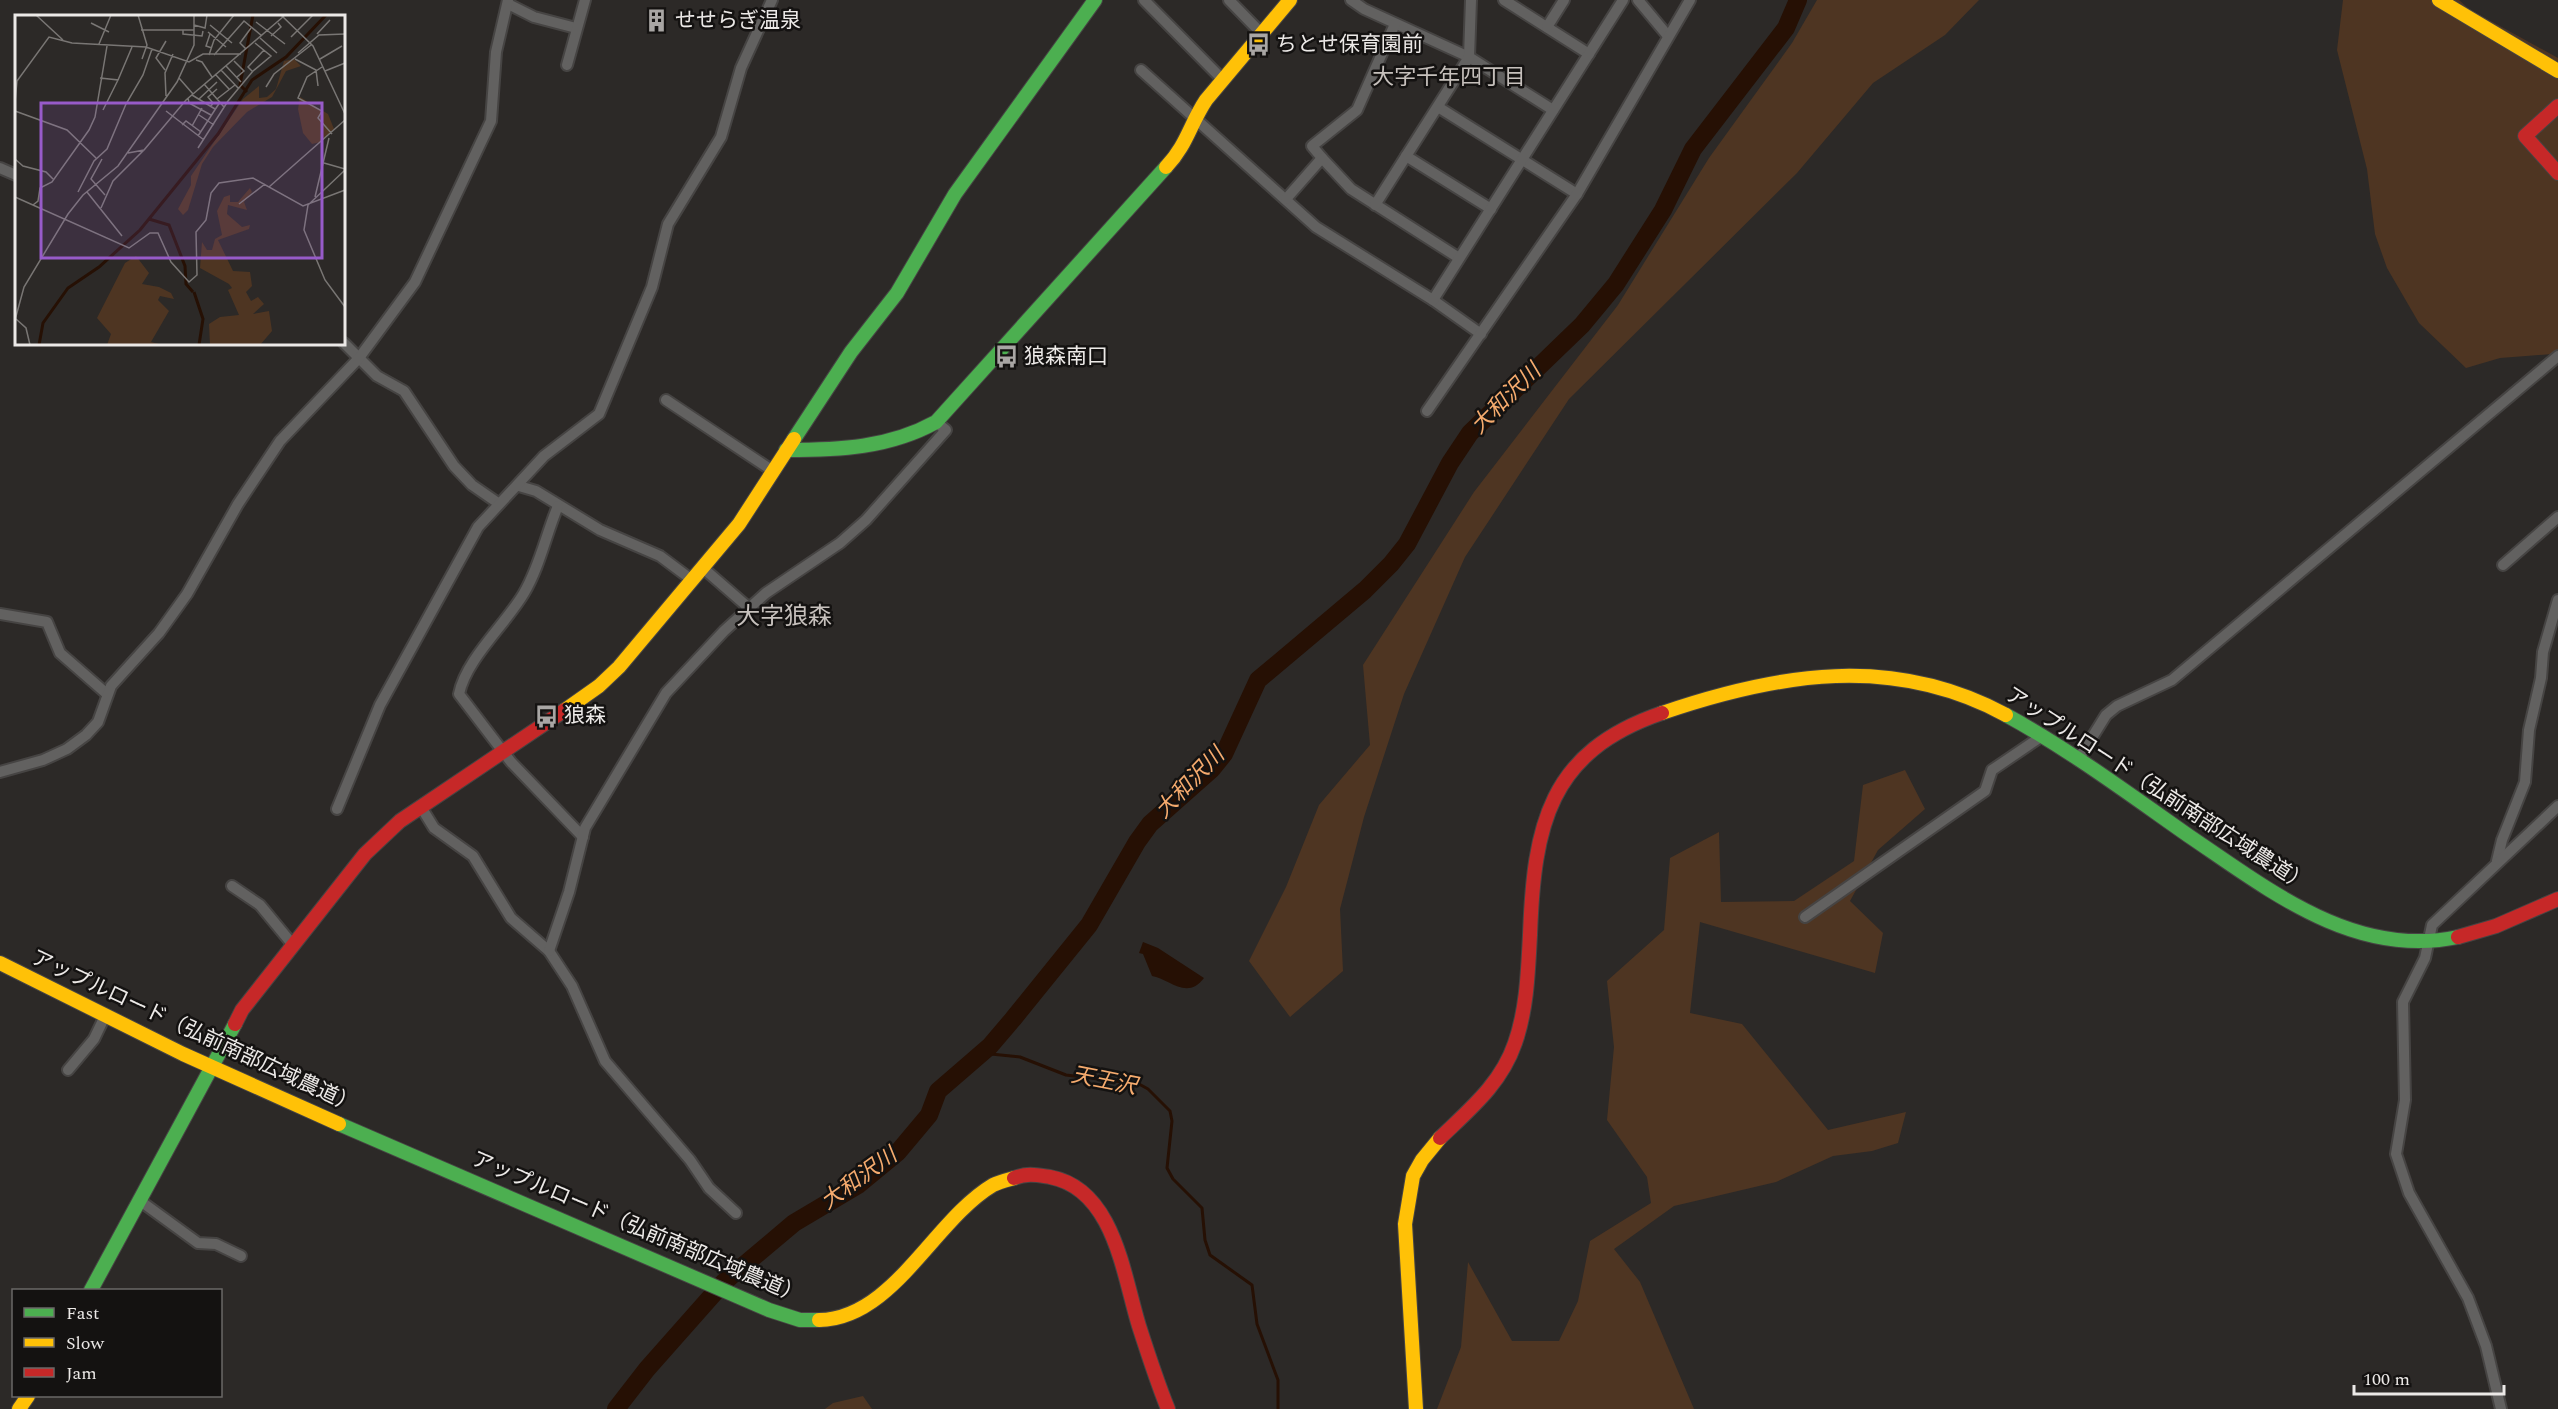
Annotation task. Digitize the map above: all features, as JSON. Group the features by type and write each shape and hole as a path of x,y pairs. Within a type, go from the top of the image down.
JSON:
{"street":[{"path":"567,65 585,0"},
{"path":"337,809 380,705 478,527 498,503 519,486 544,456 599,414 652,287 668,224 721,137 741,68 772,0"},
{"path":"92,1289 209,1066 242,1010 373,845 421,807 599,686 620,667 739,524 851,352 897,292 955,194 1095,0"},
{"path":"1144,0 1223,80"},
{"path":"1229,0 1262,34"},
{"path":"786,450 868,447 918,432 936,422 1182,150 1194,118 1290,0"},
{"path":"1351,0 1395,24 1469,57 1553,110"},
{"path":"1375,205 1469,57 1471,0"},
{"path":"1504,0 1589,54"},
{"path":"1547,27 1564,0"},
{"path":"1433,300 1623,0"},
{"path":"1638,0 1668,36"},
{"path":"1427,411 1577,194 1690,0"},
{"path":"2439,0 2558,71"},
{"path":"0,772 43,760 67,749 87,735 98,722 106,705 107,694 117,677 159,633 187,594 238,504 280,441 359,358 419,274 491,121 496,52 508,2 534,17 576,28"},
{"path":"1395,24 1357,110 1312,146 1351,189 1460,258"},
{"path":"1141,70 1316,227 1433,300 1481,334"},
{"path":"1438,106 1577,194"},
{"path":"2558,106 2525,136 2558,173"},
{"path":"1406,156 1491,209"},
{"path":"1286,199 1322,158"},
{"path":"0,168 15,175"},
{"path":"345,344 378,376 404,391 454,466 472,485 498,503"},
{"path":"2078,760 2106,714 2117,706 2172,680 2558,356"},
{"path":"666,400 772,471"},
{"path":"549,951 585,828 655,707 724,631 749,608 785,579 840,543 866,520 946,430 936,422"},
{"path":"519,486 536,491 600,530 660,556 692,580"},
{"path":"558,506 524,593 461,686 461,700 506,751 512,762 583,837"},
{"path":"2503,565 2558,517"},
{"path":"703,568 749,608"},
{"path":"2497,861 2502,840 2525,782 2529,730 2541,678 2543,652 2558,600"},
{"path":"0,614 47,622 60,653 107,694"},
{"name":"アップルロード（弘前南部広域農道）","path":"1416,1409 1405,1224 1408,1194 1415,1170 1430,1149 1481,1100 1496,1082 1515,1044 1524,1005 1541,836 1554,797 1568,774 1583,756 1618,730 1648,718 1759,685 1820,674 1879,676 1930,684 1993,706 2042,736 2303,910 2362,935 2428,942 2457,938 2506,924 2558,899"},
{"path":"1805,917 1984,792 1992,770 2042,736"},
{"path":"2501,1409 2486,1346 2468,1298 2409,1193 2396,1154 2405,1100 2403,1002 2425,958 2432,925 2497,861 2514,849 2558,806"},
{"path":"421,807 434,828 473,856 511,918 549,951 572,986 605,1061 690,1160 709,1188 736,1213"},
{"path":"232,886 260,905 293,945"},
{"name":"アップルロード（弘前南部広域農道）","path":"0,963 209,1066 678,1270 799,1320 827,1322 843,1319 877,1297 968,1206 993,1185 1023,1174 1053,1176 1082,1190 1103,1218 1167,1409"},
{"path":"68,1070 94,1039 105,1016"},
{"path":"139,1200 198,1243 216,1244 241,1256"}],"shaded area":[{"path":"1817,0 1979,0 1945,35 1873,83 1797,173 1569,399 1465,557 1404,694 1364,817 1340,909 1343,971 1290,1017 1249,961 1286,887 1319,805 1370,745 1363,665 1474,492 1618,305 1709,158 1792,43"},
{"path":"2343,0 2459,0 2469,9 2558,58 2558,349 2552,354 2500,358 2466,368 2419,323 2387,268 2375,234 2367,169 2337,50"},
{"path":"1905,770 1925,809 1878,850 1850,901 1883,933 1875,973 1700,922 1690,1013 1742,1024 1828,1130 1906,1112 1898,1143 1872,1151 1833,1156 1776,1182 1674,1206 1614,1249 1640,1282 1694,1409 1437,1409 1461,1347 1468,1262 1512,1341 1559,1341 1578,1301 1590,1241 1651,1203 1647,1177 1607,1120 1614,1047 1607,981 1664,930 1670,858 1719,832 1721,902 1794,901 1854,861 1863,785"},
{"path":"1143,942 1158,948 1204,978 1198,985 1184,988 1152,976 1143,954 1139,953"},
{"path":"863,1396 872,1409 825,1409 833,1403"}],"waterway":[{"name":"大和沢川","path":"616,1409 647,1369 724,1282 794,1223 858,1185 898,1152 929,1115 938,1091 990,1046 1013,1019 1089,925 1137,842 1150,824 1212,769 1224,754 1258,680 1365,590 1391,564 1407,544 1450,463 1470,433 1582,325 1616,284 1663,210 1693,149 1786,28 1798,0"},
{"name":"天王沢","path":"981,1053 1020,1057 1066,1075 1139,1084 1148,1089 1170,1111 1172,1121 1167,1168 1173,1179 1202,1208 1205,1240 1210,1255 1252,1285 1257,1324 1278,1380 1278,1409"}],"traffic: fast":[{"path":"794,439 851,352 897,293 955,194 1095,0"},
{"path":"786,450 863,446 900,437 936,422 1166,167"},
{"path":"2006,715 2122,788 2250,878 2315,915 2349,929 2384,938 2420,941 2458,937"},
{"path":"92,1289 235,1024"},
{"path":"339,1124 769,1310 800,1320 819,1320"}],"traffic: slow":[{"path":"1166,167 1179,151 1206,100 1290,0"},
{"path":"2439,0 2558,71"},
{"path":"565,710 599,686 619,667 739,524 794,439"},
{"path":"1662,713 1749,688 1792,680 1836,676 1878,677 1921,683 1964,696 2006,715"},
{"path":"0,963 183,1054 339,1124"},
{"path":"1416,1409 1405,1224 1413,1176 1422,1160 1440,1138"},
{"path":"819,1320 845,1315 869,1303 891,1286 972,1201 993,1185 1014,1178"},
{"path":"19,1409 27,1397"}],"traffic: jam":[{"path":"2558,106 2525,136 2558,173"},
{"path":"235,1024 242,1010 365,854 400,821 565,710"},
{"path":"1440,1138 1484,1095 1502,1071 1515,1043 1526,990 1536,860 1543,827 1555,798 1571,772 1594,749 1624,729 1662,713"},
{"path":"2458,937 2496,926 2558,899"},
{"path":"1014,1178 1028,1175 1050,1177 1072,1185 1089,1198 1102,1216 1121,1259 1139,1326 1168,1409"}],"place":[{"name":"せせらぎ温泉","path":"657,21"},
{"name":"ちとせ保育園前","path":"1258,45"},
{"name":"狼森南口","path":"1006,357"},
{"name":"狼森","path":"546,716"}],"district":[{"name":"大字千年四丁目","path":"1449,77"},
{"name":"大字狼森","path":"784,617"}]}
